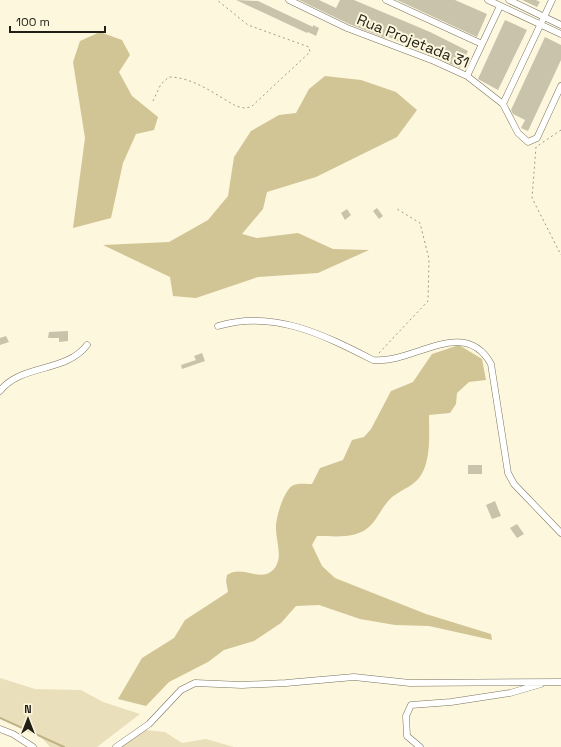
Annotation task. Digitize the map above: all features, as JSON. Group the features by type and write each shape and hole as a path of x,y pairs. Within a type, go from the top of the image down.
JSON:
{"street":[{"name":"Rua Projetada 31","path":"289,0 347,28 434,61 467,76 503,104 518,133 528,142 537,138 561,86"},
{"path":"386,0 482,44"},
{"path":"488,0 561,34"},
{"path":"509,0 561,25"},
{"path":"503,104 552,0"},
{"path":"467,76 500,6"},
{"path":"218,326 245,320 271,320 291,324 331,338 373,360 388,360 441,344 459,342 472,344 484,352 491,364 508,473 514,484 561,533"},
{"path":"0,391 13,380 61,363 87,346"},
{"path":"116,747 149,724 181,690 195,683 242,685 354,677 410,683 561,682"},
{"path":"420,747 407,736 406,716 411,705 444,703 510,693 545,682"},
{"path":"0,729 13,734 34,747"}],"path":[{"path":"152,101 161,84 169,77 179,77 190,81 236,106 244,108 251,107 310,52 309,47 248,25 217,0"},
{"path":"561,130 536,147 532,198 561,256"},
{"path":"373,360 428,301 429,259 420,223 397,209"}],"shaded area":[{"path":"100,32 122,40 130,55 119,72 132,96 158,117 154,130 136,134 123,163 111,218 73,228 85,138 73,62 80,41"},
{"path":"325,76 361,80 396,92 417,110 397,137 316,177 267,192 263,209 242,234 257,238 298,233 333,249 369,250 318,273 258,277 196,298 173,296 170,277 103,245 169,242 208,220 228,196 234,157 251,131 279,115 296,113 309,89"},
{"path":"459,345 482,359 486,380 469,382 457,393 456,404 450,413 429,415 427,460 420,476 415,482 390,499 372,524 360,533 346,536 317,536 312,545 322,566 335,578 426,614 491,634 492,640 429,626 395,625 360,619 319,605 296,606 281,623 254,641 224,650 208,662 169,682 146,706 118,699 142,658 174,638 185,620 228,592 226,581 227,575 239,571 262,575 273,570 279,556 276,529 277,519 281,505 290,487 298,484 312,484 320,468 343,460 352,440 364,437 371,429 391,391 413,382 432,354"},
{"path":"0,678 35,689 81,690 103,702 140,714 97,747 50,747 41,737 0,718"},
{"path":"145,730 165,732 182,743 206,739 234,747 121,747"}],"building":[{"path":"236,0 258,1 313,27 313,25 319,28 316,36 308,32 307,33"},
{"path":"299,0 319,0 336,8 340,0 354,0 430,32 468,51 460,68 386,36 385,38 349,24"},
{"path":"397,0 455,0 487,14 477,37"},
{"path":"522,0 536,0 540,2 537,7"},
{"path":"505,20 527,30 498,90 478,79"},
{"path":"545,37 561,45 561,60 528,131 521,128 525,120 513,114 511,110"},
{"path":"377,208 383,216 379,219 373,211"},
{"path":"347,209 351,215 345,220 341,213"},
{"path":"68,331 68,341 59,342 59,338 48,338 49,332"},
{"path":"6,336 9,342 0,345 0,338"},
{"path":"202,353 205,361 182,369 181,365 196,360 194,356"},
{"path":"468,465 482,465 482,474 468,474"},
{"path":"495,501 501,516 492,519 486,505"},
{"path":"517,524 524,534 517,538 510,528"}],"waterway":[{"path":"0,718 64,747"}]}
